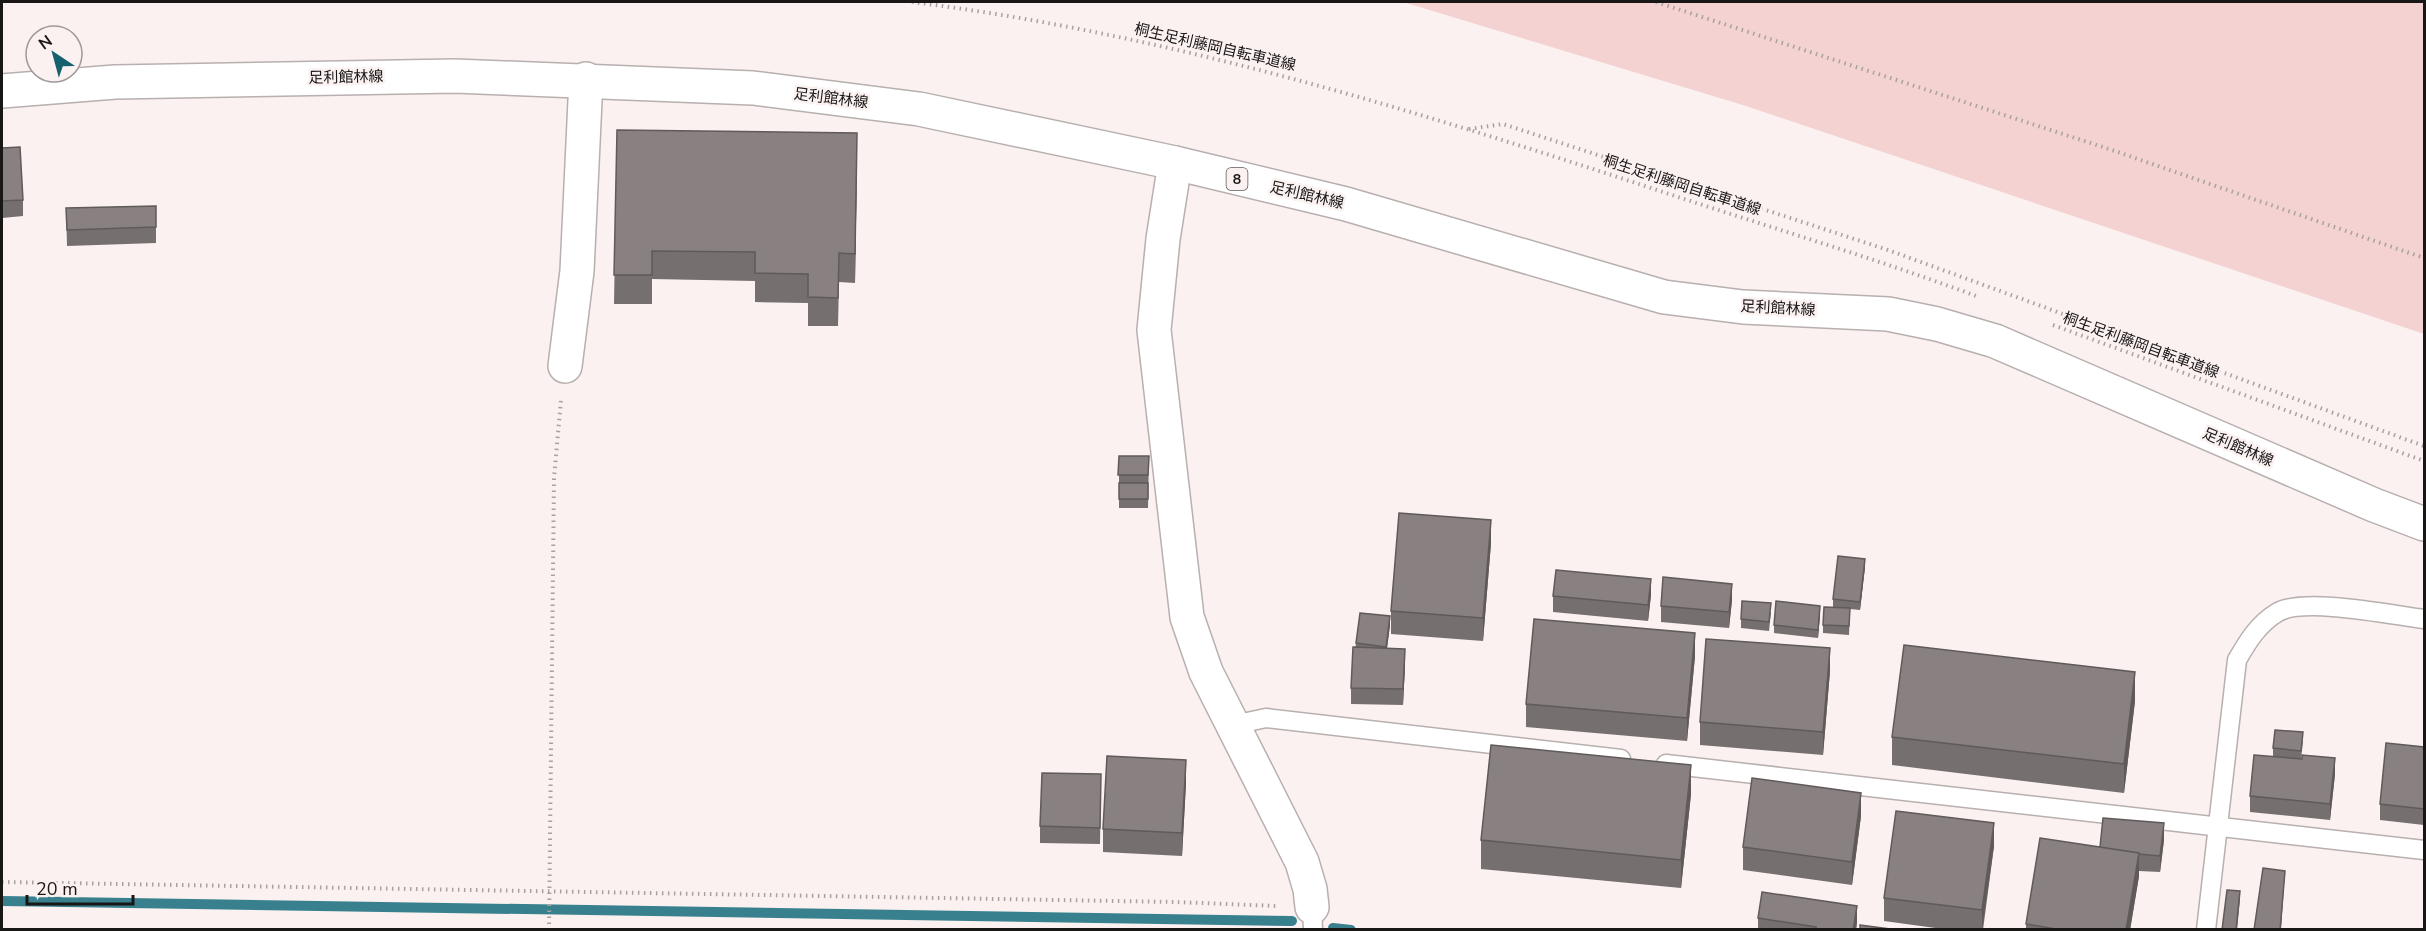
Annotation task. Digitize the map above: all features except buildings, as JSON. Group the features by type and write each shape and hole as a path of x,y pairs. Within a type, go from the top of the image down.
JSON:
{"main road":[{"name":"足利館林線","path":"2,91 115,82 455,76 586,79 753,88 919,109 1175,163 1346,204 1664,297 1743,307 1887,314 1937,324 1995,341 2374,506 2424,524"},
{"path":"565,366 577,271 586,79"},
{"path":"1175,163 1163,239 1154,330 1187,618 1206,672 1302,862 1310,889 1312,918"}],"lane":[{"path":"2206,930 2237,660 2251,634 2280,611 2320,605 2424,619"},
{"path":"1233,725 1266,717 2216,828 2424,850"}],"path":[{"name":"桐生足利藤岡自転車道線","path":"912,2 1148,42 1356,94 1542,152 1983,299"},
{"path":"1656,2 2106,148 2424,258"},
{"path":"1466,130 1503,124 1854,239 2424,446"},
{"name":"桐生足利藤岡自転車道線","path":"2050,324 2424,461"},
{"path":"549,930 554,477 565,366"},
{"path":"2,882 1163,902 1312,918"}],"shaded area":[{"path":"1403,2 2424,2 2424,334 1746,106"}],"waterway":[{"path":"2,901 1292,921"},
{"path":"1333,928 1351,930"}]}
